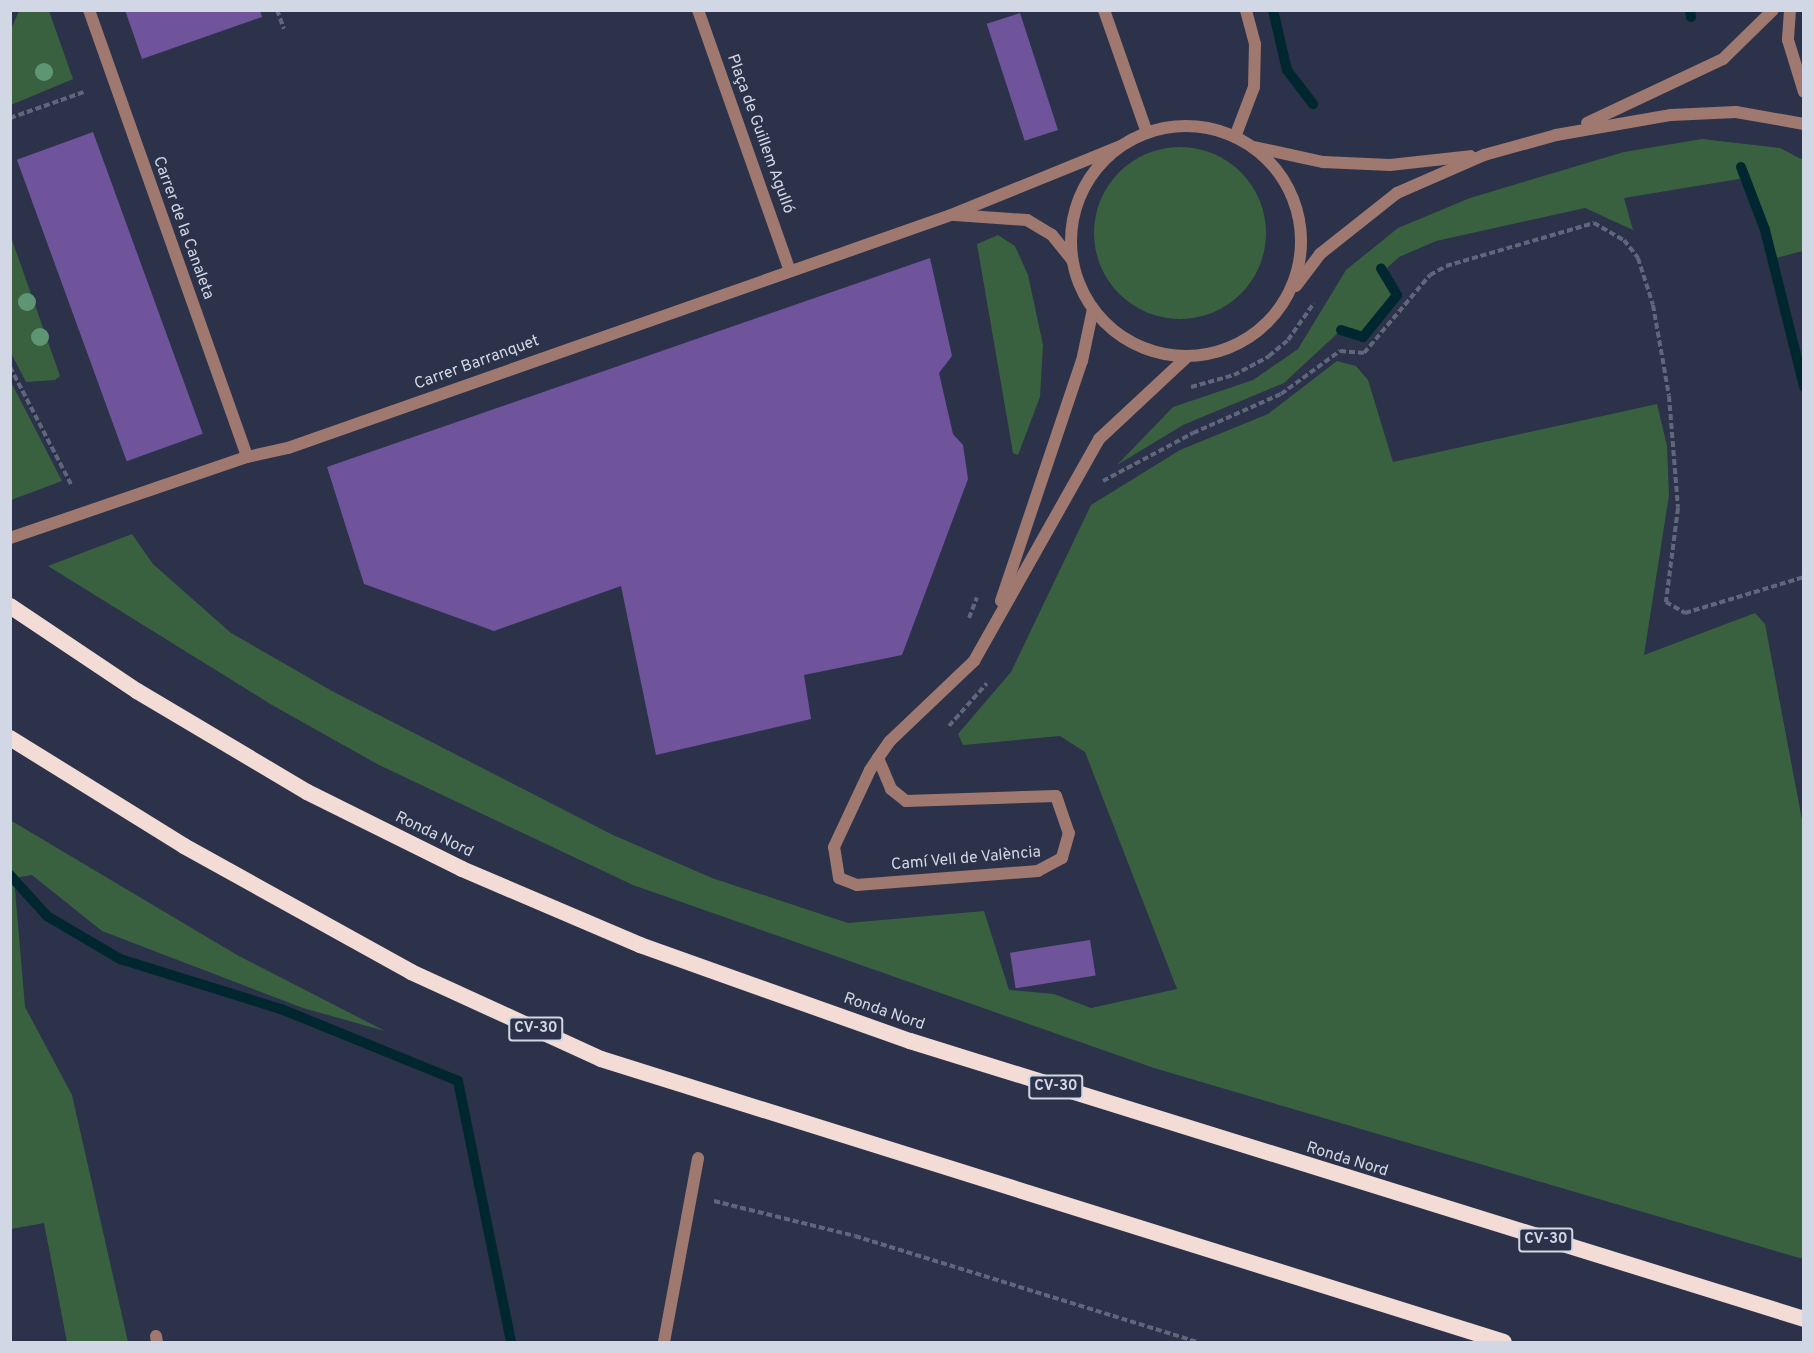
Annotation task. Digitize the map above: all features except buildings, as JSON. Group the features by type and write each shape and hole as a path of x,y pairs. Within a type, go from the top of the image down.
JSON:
{"highway":[{"name":"Ronda Nord","path":"10,606 137,691 307,792 462,869 640,945 921,1045 1803,1319"},
{"name":"CV-30","path":"10,738 184,846 411,972 601,1059 1504,1342"}],"street":[{"name":"Carrer de la Canaleta","path":"89,10 247,457"},
{"name":"Plaça de Guillem Agulló","path":"698,10 789,268"},
{"path":"1104,10 1147,133"},
{"path":"1235,137 1254,87 1255,44 1246,10"},
{"path":"1556,135 1637,103 1723,59 1773,10"},
{"path":"1790,10 1788,40 1803,92"},
{"path":"951,215 1027,220 1052,235 1072,260 1093,309 1118,335 1151,351 1187,357 1226,350 1252,335 1286,299 1320,254 1354,223 1397,193 1484,155 1556,135 1671,115 1736,112 1803,124"},
{"path":"1072,260 1072,227 1080,194 1098,166 1121,146 1147,133 1177,126 1207,128 1235,137 1252,147 1277,171 1294,200 1301,234 1299,268 1286,299"},
{"name":"Carrer Barranquet","path":"12,538 247,457 288,448 789,268 951,215 1121,146"},
{"path":"1252,147 1323,162 1390,165 1484,155"},
{"name":"Camí Vell de València","path":"991,633 1082,361 1093,309"},
{"name":"Camí Vell de València","path":"878,758 891,789 906,801 1050,793 1062,804 1066,816 1068,847 1054,866 1038,871 845,883 839,878 834,847 878,758 974,661 1099,439 1187,357"},
{"path":"664,1342 699,1158"}],"path":[{"path":"277,10 284,29"},
{"path":"10,118 84,92"},
{"path":"1098,483 1193,433 1281,394 1340,351 1364,353 1430,275 1446,266 1594,223 1624,240 1638,258 1653,305 1669,396 1678,508 1666,602 1685,613 1803,577"},
{"path":"1183,389 1234,375 1269,356 1301,324 1317,296"},
{"path":"10,367 72,486"},
{"path":"949,726 993,674"},
{"path":"692,1196 855,1236 1198,1342"}],"green space":[{"path":"19,11 49,11 73,79 11,105 11,29"},
{"path":"1702,139 1780,148 1803,160 1803,251 1772,259 1745,178 1624,198 1633,230 1585,208 1436,241 1399,257 1387,268 1397,295 1363,337 1341,330 1284,383 1183,425 1117,465 1173,407 1253,380 1298,349 1346,270 1398,228 1470,198 1624,152"},
{"path":"1180,147 1197,148 1213,153 1228,161 1241,172 1252,185 1260,200 1265,216 1265,250 1260,266 1252,281 1241,294 1228,305 1213,313 1197,318 1180,319 1163,318 1147,313 1132,305 1119,294 1108,281 1100,266 1095,250 1094,233 1095,216 1100,200 1108,185 1119,172 1132,161 1147,153 1163,148"},
{"path":"998,235 1015,246 1028,275 1043,345 1040,397 1018,455 1013,453 977,244"},
{"path":"11,237 60,376 55,380 26,382 11,353"},
{"path":"1337,361 1356,366 1368,380 1393,462 1657,404 1667,446 1669,495 1644,655 1755,613 1765,624 1803,825 1803,1259 1154,1068 633,885 379,765 272,705 48,566 132,534 153,564 231,633 332,691 613,835 712,878 848,923 984,911 1009,990 1054,994 1091,1008 1177,989 1085,752 1060,736 963,745 958,734 1011,672 1091,505 1180,450 1268,414"},
{"path":"11,382 62,481 10,500"},
{"path":"10,820 237,955 385,1031 303,1008 102,931 32,875 14,878 25,1007 72,1095 128,1342 67,1342 44,1223 11,1229"}],"waterway":[{"path":"1273,10 1287,70 1313,104"},
{"path":"1690,10 1691,17"},
{"path":"1741,167 1765,230 1804,387"},
{"path":"1341,330 1363,337 1397,295 1381,268"},
{"path":"10,875 47,916 120,959 281,1009 458,1081 511,1342"}]}
